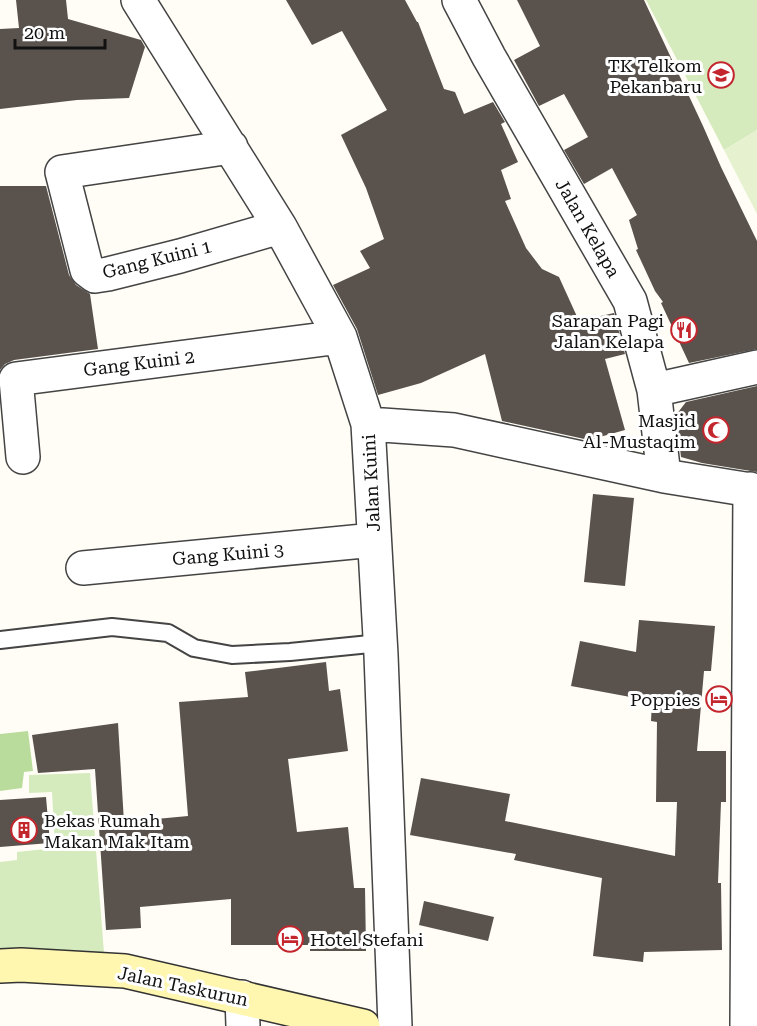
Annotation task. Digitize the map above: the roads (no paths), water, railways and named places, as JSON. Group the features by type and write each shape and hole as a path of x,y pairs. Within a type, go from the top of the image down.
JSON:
{"street":[{"name":"Jalan Kuini","path":"138,0 280,227 340,337 368,424 380,643 395,1026"},
{"name":"Jalan Kelapa","path":"459,0 489,57 630,301 654,390 664,476"},
{"name":"Gang Kuini 1","path":"231,147 62,172 87,270 95,276 108,274 280,227"},
{"name":"Gang Kuini 2","path":"23,457 16,379 340,337"},
{"path":"654,390 757,367"},
{"path":"368,424 454,430 664,476 754,490 747,1026"},
{"name":"Gang Kuini 3","path":"83,568 374,540"},
{"name":"Jalan Taskurun","path":"0,966 21,965 125,971 243,1012 363,1026"}],"lane":[{"path":"0,640 112,627 168,633 194,648 232,655 380,643"}],"place":[{"name":"TK Telkom Pekanbaru","path":"721,75"},
{"name":"Sarapan Pagi Jalan Kelapa","path":"684,330"},
{"name":"Masjid Al-Mustaqim","path":"716,430"},
{"name":"Poppies","path":"719,699"},
{"name":"Bekas Rumah Makan Mak Itam","path":"24,830"},
{"name":"Hotel Stefani","path":"290,939"}]}
